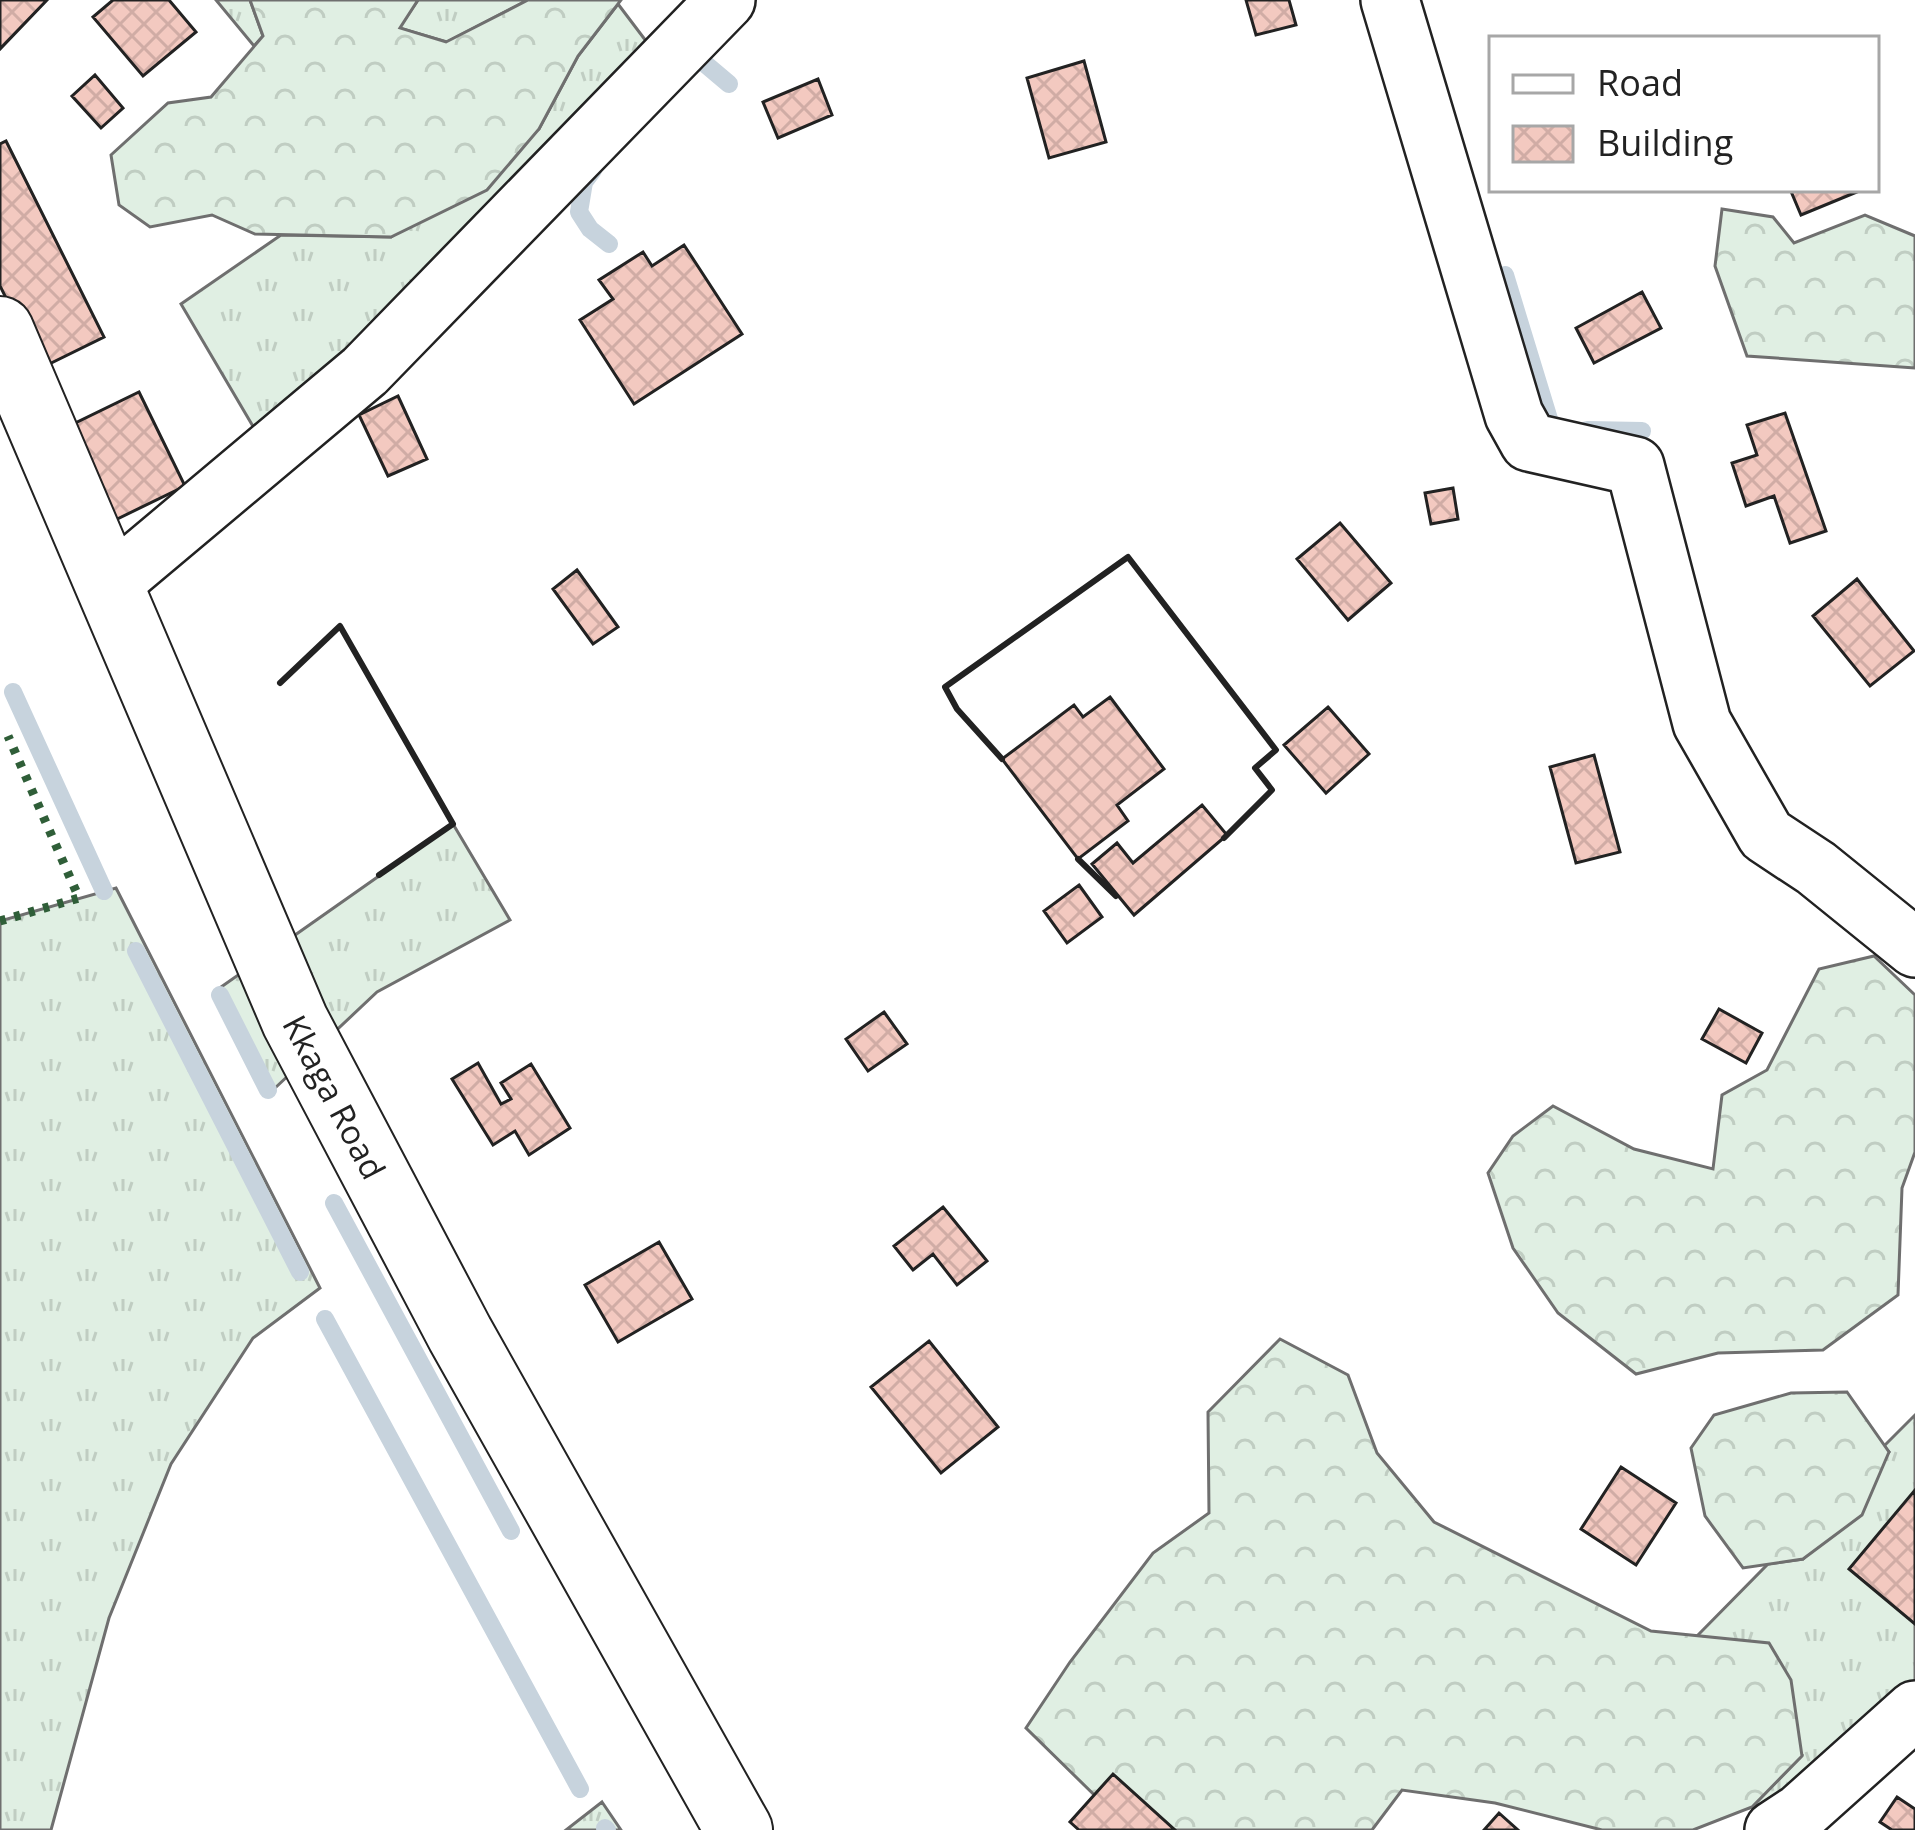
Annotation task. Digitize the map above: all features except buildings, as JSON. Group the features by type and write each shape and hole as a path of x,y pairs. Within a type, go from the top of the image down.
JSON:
{"street":[{"path":"110,586 364,371 726,0"},
{"path":"1390,0 1514,415 1529,442 1635,466 1702,723 1766,835 1816,868 1915,948"},
{"name":"Kkaga Road","path":"0,330 295,1021 460,1334 740,1830"},
{"path":"1774,1830 1800,1813 1915,1710"}],"green space":[{"path":"216,0 250,0 263,36 254,46"},
{"path":"250,0 418,0 400,28 446,42 528,0 621,0 578,56 539,129 487,190 391,237 255,234 212,215 150,227 119,205 111,155 168,103 211,97 263,36"},
{"path":"418,0 528,0 447,42 399,28"},
{"path":"618,4 646,41 360,346 254,428 181,304 281,235 391,237 539,129 578,56"},
{"path":"1722,209 1773,217 1794,243 1865,215 1915,236 1915,368 1747,356 1715,266"},
{"path":"453,824 510,920 377,992 274,1089 214,992"},
{"path":"116,888 320,1288 253,1338 171,1464 109,1618 51,1830 0,1830 0,921"},
{"path":"1874,956 1915,995 1915,1152 1902,1188 1898,1295 1823,1350 1718,1353 1636,1374 1558,1313 1513,1248 1488,1173 1513,1136 1553,1106 1634,1149 1713,1169 1722,1095 1767,1070 1819,969"},
{"path":"1280,1339 1348,1375 1377,1453 1434,1522 1651,1631 1769,1643 1791,1680 1802,1756 1752,1807 1693,1830 1602,1830 1495,1803 1402,1790 1372,1830 1130,1830 1026,1728 1153,1553 1209,1513 1208,1412"},
{"path":"1847,1392 1889,1452 1862,1515 1803,1559 1743,1568 1705,1516 1691,1448 1714,1415 1791,1393"},
{"path":"1915,1415 1915,1681 1791,1795 1752,1807 1802,1755 1697,1636 1768,1564 1803,1559 1889,1452 1884,1446"},
{"path":"602,1802 621,1830 566,1830"}],"waterway":[{"path":"687,65 697,57 729,84"},
{"path":"593,170 584,182 579,212 590,229 609,244"},
{"path":"1505,275 1552,429 1559,429"},
{"path":"1587,430 1642,431"},
{"path":"13,692 104,891"},
{"path":"136,951 300,1272"},
{"path":"220,995 268,1090"},
{"path":"334,1203 511,1531"},
{"path":"325,1319 580,1789"}],"hedge":[{"path":"0,921 79,898 8,736"}],"wall":[{"path":"1002,759 957,709 945,687 1128,557 1276,750 1255,768 1272,790 1224,838"},
{"path":"280,683 340,626 453,824 379,875"},
{"path":"1078,859 1116,896"}]}
